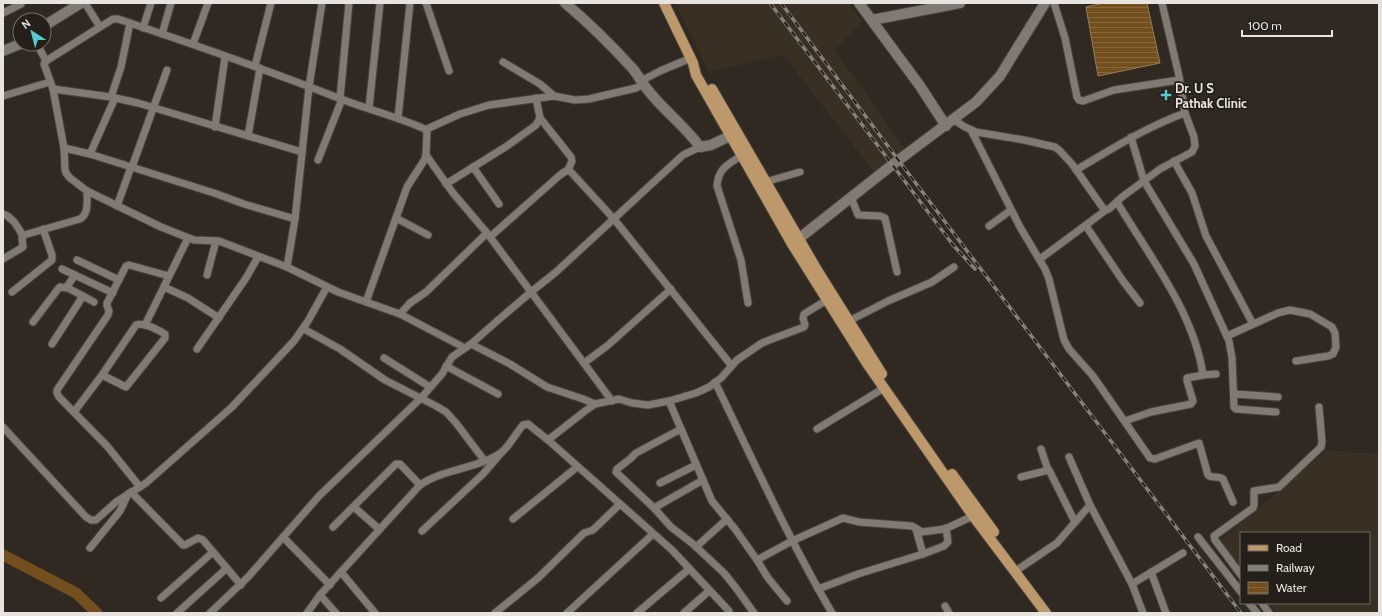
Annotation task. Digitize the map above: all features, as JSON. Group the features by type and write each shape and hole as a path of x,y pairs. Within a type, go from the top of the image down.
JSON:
{"main road":[{"path":"664,3 692,60 696,75 742,156 796,241 817,270 884,377 1020,568 1054,613"},
{"path":"692,60 702,72 765,182 827,300 868,365 973,516 1046,613"}],"street":[{"path":"52,21 80,3"},
{"path":"85,3 100,27"},
{"path":"143,28 151,3"},
{"path":"162,34 171,3"},
{"path":"193,44 208,3"},
{"path":"248,136 258,67 271,3"},
{"path":"286,267 295,219 309,86 322,3"},
{"path":"318,160 341,99 350,3"},
{"path":"369,108 380,3"},
{"path":"398,118 410,3"},
{"path":"426,3 449,71"},
{"path":"566,3 593,27 634,70 642,83 676,121 690,134 700,147"},
{"path":"859,3 920,86 950,123 971,130 1055,147 1065,156 1106,210"},
{"path":"872,20 960,3"},
{"path":"796,241 851,197 976,102 1000,76 1046,3"},
{"path":"1054,3 1080,100 1083,101 1104,93 1121,89 1180,80"},
{"path":"1040,259 1109,209 1122,197 1144,181 1192,152 1195,146 1194,137 1185,113 1180,80 1162,3"},
{"path":"3,13 21,4"},
{"path":"426,130 398,118 341,99 258,67 225,57 193,44 116,18 46,61 44,66 51,86 64,148 66,173 74,182 87,191 188,238 200,241 216,241 235,247 286,267 326,287 400,314 510,364 547,387 595,404"},
{"path":"90,154 113,97 130,23"},
{"path":"41,52 46,61"},
{"path":"215,127 225,57"},
{"path":"426,130 474,109 498,104 554,96 575,100 589,99 636,88 642,83 692,60"},
{"path":"503,62 540,84 554,96"},
{"path":"117,206 167,70"},
{"path":"3,96 51,86 113,97 302,152"},
{"path":"400,314 489,235 560,175 568,170 572,161 571,157 540,118 536,98"},
{"path":"1076,170 1131,137 1185,113"},
{"path":"446,184 522,136 536,125 540,118"},
{"path":"366,302 409,183 423,163 426,154 426,130"},
{"path":"971,130 1011,210 1040,259 1049,279 1064,340 1069,349 1093,376 1151,459 1199,443 1208,475 1211,477 1222,478 1233,502"},
{"path":"210,613 241,585 327,488 421,398 452,357 468,346 497,320 556,272 683,155 700,147 711,145 730,136"},
{"path":"1131,137 1144,181 1194,264 1227,336 1232,358 1234,394 1233,406 1236,409 1276,412"},
{"path":"64,148 90,154 295,219"},
{"path":"426,154 446,184 489,235 612,401"},
{"path":"742,156 727,164 718,180 717,186 741,260 748,303"},
{"path":"1174,162 1192,193 1206,236 1253,324"},
{"path":"473,167 499,204"},
{"path":"568,170 614,219 731,365"},
{"path":"765,182 800,172"},
{"path":"23,236 84,217 86,213 87,191"},
{"path":"851,197 858,215 880,216 885,218 897,272"},
{"path":"1117,202 1183,313 1196,341 1203,375"},
{"path":"989,226 1011,210"},
{"path":"3,214 12,220 23,236 23,247 3,260"},
{"path":"396,218 428,236"},
{"path":"1086,226 1123,281 1140,303"},
{"path":"12,292 52,260 52,255 43,229"},
{"path":"145,325 188,238"},
{"path":"207,274 216,241"},
{"path":"197,349 219,318 258,257"},
{"path":"77,260 119,280"},
{"path":"140,487 110,449 59,397 57,390 108,315 109,311 107,305 125,267 128,265 169,276"},
{"path":"849,321 888,301 932,282 954,268"},
{"path":"62,269 113,293"},
{"path":"33,322 58,289 66,287 75,275"},
{"path":"164,286 188,298 219,318"},
{"path":"66,287 94,302"},
{"path":"3,427 91,520 96,520 116,502 151,479 232,407 304,329 326,287"},
{"path":"584,363 607,346 670,289"},
{"path":"52,344 84,296"},
{"path":"548,440 595,404 619,399 632,403 648,405 696,394 715,382 731,365 762,343 804,327 803,315 827,300"},
{"path":"1227,336 1278,313 1290,310 1310,314 1332,327 1335,333 1336,347 1333,354 1296,361"},
{"path":"74,412 102,375 136,325 145,325 163,333 166,337 126,387 102,375"},
{"path":"304,329 340,349 385,380 436,406 450,416 484,460"},
{"path":"384,358 430,387"},
{"path":"446,366 498,394"},
{"path":"1125,421 1151,412 1191,404 1193,401 1187,379 1203,375 1216,374"},
{"path":"715,382 792,540 832,613"},
{"path":"817,429 884,388"},
{"path":"1234,394 1278,397"},
{"path":"669,401 702,480 715,506 727,519 758,560 768,578 787,601"},
{"path":"1240,574 1215,540 1214,536 1252,508 1254,505 1254,490 1279,487 1321,448 1322,442 1319,407"},
{"path":"422,531 483,474 523,425 528,424 672,550 728,611"},
{"path":"681,429 636,453 616,470 671,527 696,547 729,579 754,613"},
{"path":"1041,449 1048,470 1075,522"},
{"path":"307,613 320,595 420,485 434,477 484,460 502,451"},
{"path":"1069,457 1090,506 1132,584 1143,613"},
{"path":"333,527 397,464 400,464 420,485"},
{"path":"660,483 696,465"},
{"path":"514,519 577,467"},
{"path":"1022,478 1048,470"},
{"path":"654,508 702,480"},
{"path":"90,548 120,511 129,493"},
{"path":"129,493 183,545 200,538 203,540 241,585"},
{"path":"495,613 538,578 584,533 593,530 620,504"},
{"path":"1020,568 1057,543 1090,506"},
{"path":"354,507 379,529"},
{"path":"758,560 792,540 842,518 859,522 908,525 922,532 946,528 973,516"},
{"path":"696,547 727,519"},
{"path":"818,588 923,554 947,544 946,528"},
{"path":"916,529 923,554"},
{"path":"567,613 653,534"},
{"path":"283,537 330,585"},
{"path":"1198,537 1240,591"},
{"path":"161,598 213,552"},
{"path":"1132,584 1183,553"},
{"path":"177,613 227,568"},
{"path":"637,613 689,569"},
{"path":"342,572 375,613"},
{"path":"1151,572 1166,613"},
{"path":"684,613 709,591"},
{"path":"320,595 336,613"},
{"path":"1250,604 1257,613"},
{"path":"1263,604 1269,613"},
{"path":"945,606 949,613"}],"shaded area":[{"path":"675,3 848,3 862,22 835,50 905,149 875,173 783,55 709,72"},
{"path":"1327,450 1379,454 1379,613 1277,613 1270,604 1370,604 1370,532 1240,532 1240,566 1220,541"}],"water":[{"path":"1103,3 1147,3 1160,63 1098,76 1086,7"}],"waterway":[{"path":"3,555 76,593 97,613"}],"railway":[{"path":"770,3 953,245 975,269"},
{"path":"781,3 1241,613"}],"place":[{"name":"Dr. U S Pathak Clinic","path":"1166,95"}]}
